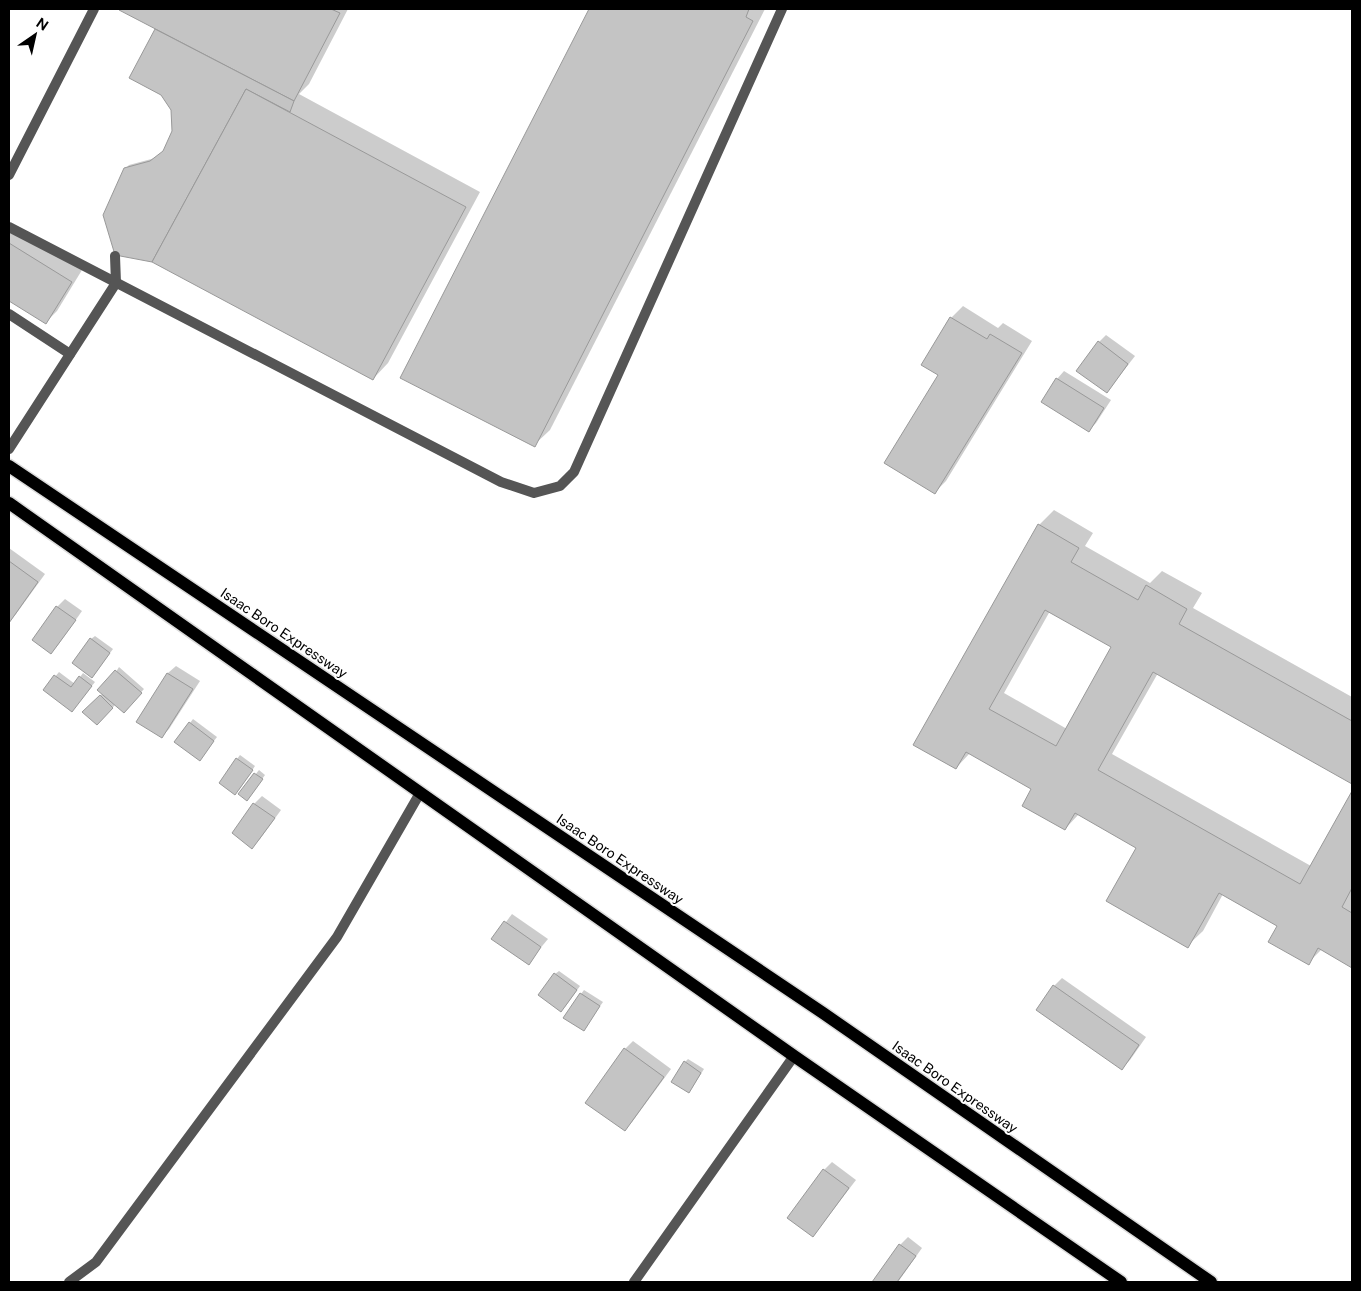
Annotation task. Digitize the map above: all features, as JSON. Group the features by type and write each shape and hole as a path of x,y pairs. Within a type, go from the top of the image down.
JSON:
{"main road":[{"name":"Isaac Boro Expressway","path":"9,466 823,1013 1211,1282"},
{"path":"9,503 794,1056 1121,1282"}],"street":[{"path":"9,175 94,9"},
{"path":"9,226 501,482 534,493 560,486 574,472 782,9"},
{"path":"9,449 116,283 115,256"},
{"path":"9,314 70,354"},
{"path":"69,1282 96,1262 337,937 420,793"},
{"path":"634,1282 794,1056"}],"building":[{"path":"120,9 331,9 340,13 294,101"},
{"path":"589,9 749,9 746,17 753,21 535,447 400,378"},
{"path":"155,29 294,101 290,112 246,89 152,262 115,255 103,215 124,168 150,161 163,151 172,131 171,110 161,95 129,78"},
{"path":"246,89 466,207 373,380 152,262"},
{"path":"9,243 72,282 46,324 9,301"},
{"path":"950,317 987,339 990,334 1022,353 935,494 884,463 938,375 921,365"},
{"path":"1098,341 1128,364 1107,393 1076,371"},
{"path":"1056,378 1104,408 1089,432 1041,402"},
{"path":"1038,524 1079,548 1071,562 1138,600 1146,585 1187,609 1179,624 1352,721 1352,784 1153,672 1098,770 1300,884 1352,791 1352,888 1342,907 1352,913 1352,968 1318,948 1309,965 1268,942 1277,926 1219,893 1188,948 1106,901 1136,848 1075,813 1065,830 1022,806 1031,789 966,752 956,769 913,745","holes":["1045,610 1111,647 1056,746 989,709"]},
{"path":"9,561 38,582 9,623"},
{"path":"56,606 76,620 51,654 32,640"},
{"path":"90,638 110,653 92,678 72,663"},
{"path":"115,670 142,693 124,713 97,690"},
{"path":"167,673 193,689 162,738 136,722"},
{"path":"54,675 71,687 79,676 92,686 72,712 43,690"},
{"path":"100,695 113,708 97,725 82,712"},
{"path":"189,722 214,741 200,761 174,742"},
{"path":"236,758 253,770 235,795 219,783"},
{"path":"254,773 263,779 247,801 238,794"},
{"path":"253,803 275,818 252,849 232,833"},
{"path":"504,921 541,947 529,965 491,939"},
{"path":"554,973 577,990 561,1012 538,995"},
{"path":"1053,985 1139,1045 1122,1070 1036,1010"},
{"path":"580,993 600,1006 584,1031 563,1018"},
{"path":"624,1048 664,1077 625,1131 585,1103"},
{"path":"684,1061 701,1073 689,1093 671,1082"},
{"path":"823,1169 849,1188 813,1237 787,1218"},
{"path":"899,1244 916,1256 897,1282 872,1282"}]}
